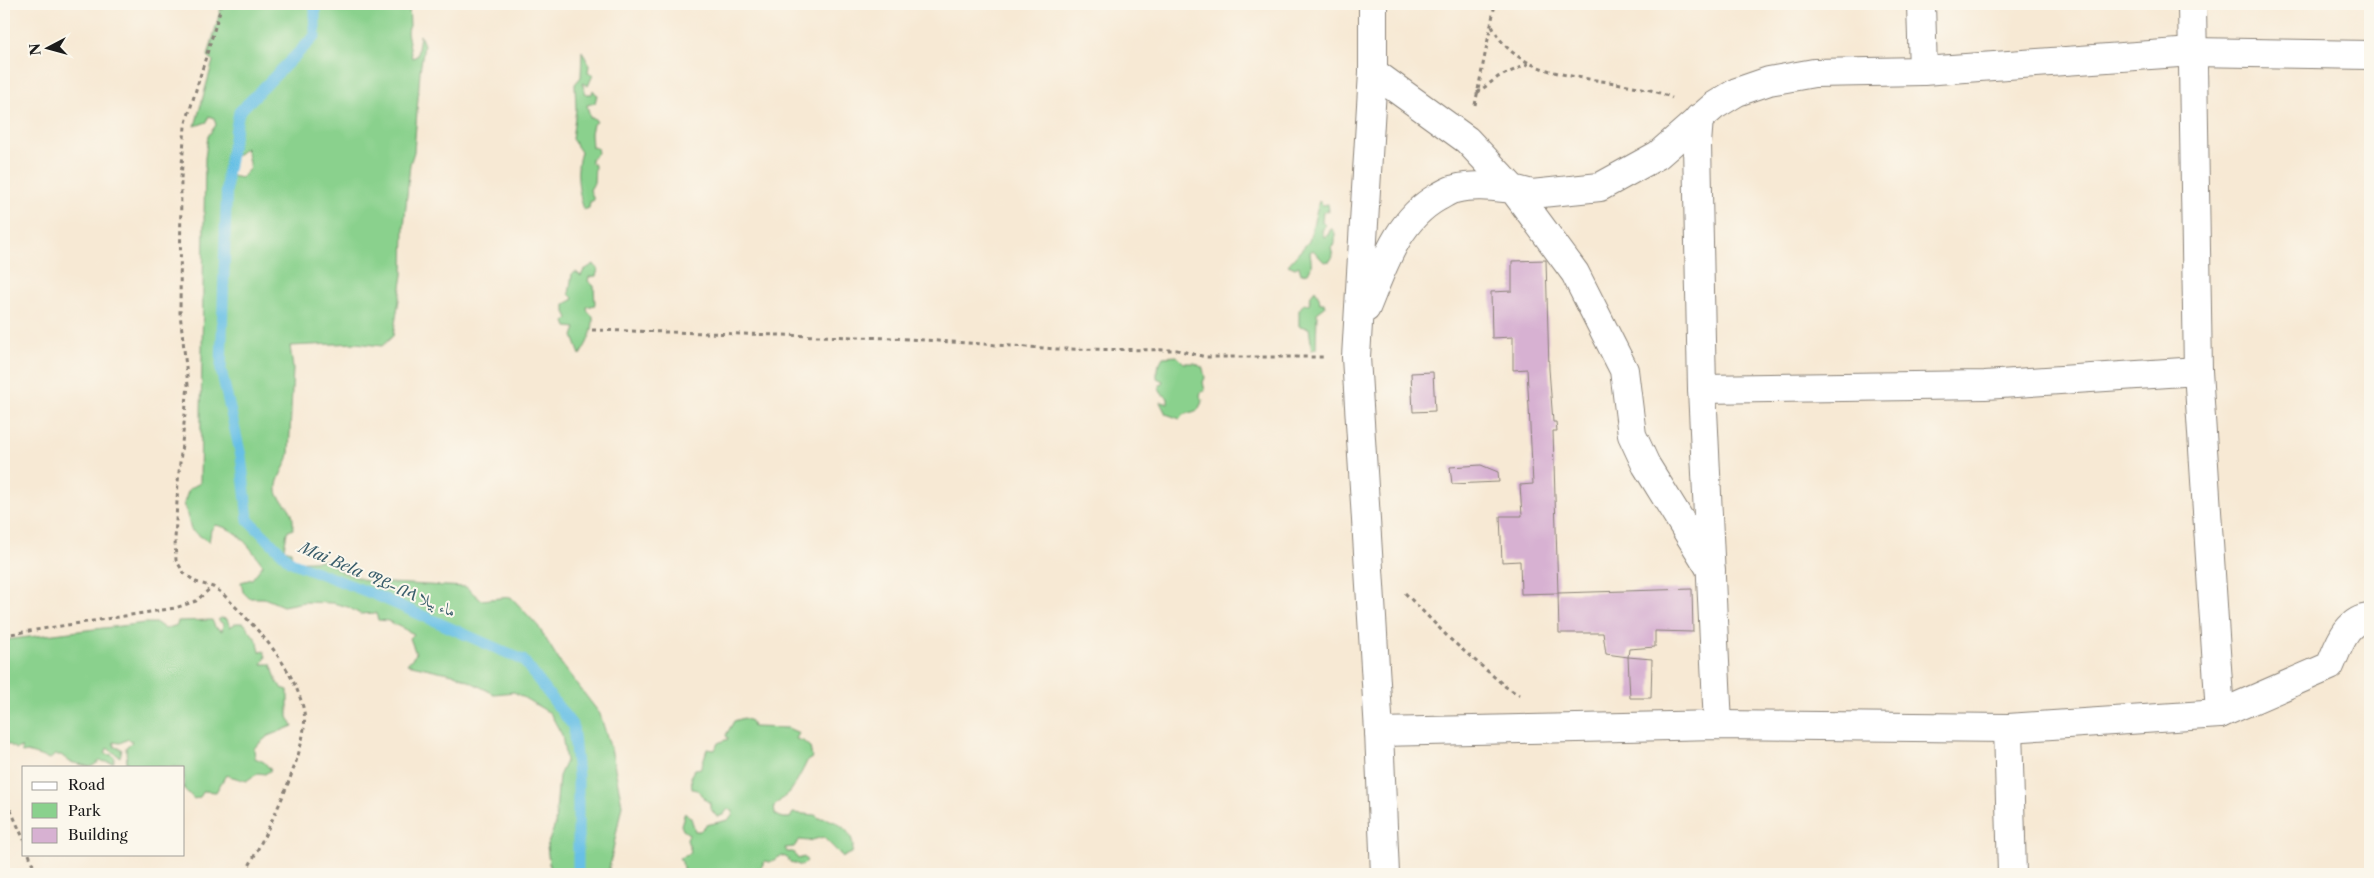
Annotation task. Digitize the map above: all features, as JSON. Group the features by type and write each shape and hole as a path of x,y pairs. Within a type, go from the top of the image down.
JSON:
{"street":[{"path":"1373,4 1373,72 1356,357 1379,732 1385,874"},
{"path":"1922,4 1923,71"},
{"path":"2192,4 2198,371 2220,714"},
{"path":"1358,330 1390,249 1413,216 1433,200 1453,189 1474,186 1513,189 1532,194 1600,186 1658,155 1714,106 1738,92 1769,82 1814,72 1923,71 2193,52 2370,56"},
{"path":"1373,72 1467,140 1513,189 1575,273 1624,370 1632,435 1646,465 1711,570"},
{"path":"1699,118 1697,144 1702,389 1718,725"},
{"path":"1702,389 1985,385 2198,371"},
{"path":"1379,732 1718,725 2008,728 2220,714 2330,666 2346,631 2364,618 2370,618"},
{"path":"2008,728 2012,874"}],"path":[{"path":"222,4 208,56 194,93 185,126 181,178 180,313 188,385 178,482 176,560 184,573 196,582 212,587 222,593 271,644 293,682 304,708 304,731 284,796 245,874"},
{"path":"1467,140 1496,4"},
{"path":"1492,26 1498,39 1529,64 1540,69 1662,93 1687,105 1699,118"},
{"path":"1477,93 1498,77 1529,64"},
{"path":"592,330 893,338 1057,349 1177,350 1206,357 1356,357"},
{"path":"1368,561 1413,600 1450,640 1506,687 1523,697"},
{"path":"4,634 175,608 196,601 212,587"},
{"path":"4,795 22,836"},
{"path":"30,856 36,874"}],"green space":[{"path":"222,4 409,4 410,26 407,32 412,58 417,56 420,35 424,45 420,71 414,152 410,164 404,227 403,275 393,336 382,346 356,343 290,346 293,368 289,454 277,486 279,496 290,509 293,520 293,529 287,532 284,549 291,551 292,562 327,560 340,571 370,582 466,587 481,600 511,597 538,626 560,662 600,714 612,753 622,805 608,874 553,874 549,864 547,846 555,825 559,776 566,761 562,735 550,713 514,692 494,694 457,675 407,664 416,654 410,638 414,634 388,621 378,620 376,613 360,614 348,607 333,603 304,602 283,606 264,598 249,598 243,592 241,582 252,579 263,565 243,540 230,530 215,525 211,530 209,542 191,530 184,503 189,489 200,483 205,158 208,136 216,125 214,118 209,116 207,122 195,126 213,61 208,56","holes":["246,148 250,168 241,178 227,175 230,161"]},
{"path":"582,51 589,65 588,73 593,75 588,86 582,83 586,94 592,94 593,90 597,95 595,103 587,105 590,118 594,118 597,122 593,124 591,133 592,147 597,148 598,153 591,159 591,163 595,165 594,183 590,190 594,200 590,202 589,208 584,210 578,181 578,166 581,152 572,139 576,109 575,84 581,77"},
{"path":"1319,201 1323,205 1328,204 1329,210 1323,212 1322,222 1325,225 1322,231 1324,237 1328,235 1331,228 1335,233 1335,244 1331,248 1333,256 1330,261 1324,262 1313,250 1310,252 1310,270 1308,273 1301,274 1299,266 1295,268 1288,265 1309,241"},
{"path":"594,264 598,270 596,276 589,277 588,281 594,286 595,305 587,307 588,312 593,316 593,327 580,355 573,336 576,328 567,327 565,322 568,318 565,312 565,304 574,299 569,294 572,274 576,272 581,276 584,270"},
{"path":"1315,290 1320,303 1324,303 1325,307 1317,313 1316,349 1312,350 1309,328 1299,326 1299,310 1304,303 1309,305 1311,295"},
{"path":"1177,356 1184,363 1195,363 1203,368 1205,378 1203,382 1205,391 1201,392 1200,396 1203,400 1198,410 1184,415 1180,419 1166,414 1160,402 1168,403 1168,398 1161,393 1159,387 1163,381 1157,378 1157,368 1163,357"},
{"path":"221,618 227,619 230,627 236,623 244,623 258,642 260,652 264,651 266,657 262,664 271,664 277,682 282,688 288,690 288,717 293,726 268,736 254,748 255,758 264,762 271,770 265,774 258,773 246,781 226,775 216,792 204,791 200,797 194,799 185,790 185,766 127,766 126,747 132,742 128,739 120,743 113,742 115,747 122,749 120,757 107,748 105,754 112,755 115,758 113,763 100,761 92,766 70,762 61,755 55,755 50,759 27,752 22,753 21,747 16,749 4,741 4,640 145,623 157,623 165,629 177,625 178,621 212,620 215,627 222,631 223,624 218,620"},
{"path":"744,718 751,721 753,727 788,728 799,733 796,739 803,741 810,747 812,758 807,761 790,792 774,806 775,814 782,818 790,818 793,813 815,815 838,824 844,828 852,840 852,853 843,857 823,837 809,841 799,840 794,847 785,848 787,852 793,852 798,859 804,857 807,861 802,866 790,862 786,857 781,856 770,862 765,861 757,874 713,874 708,871 703,874 684,874 682,862 679,858 688,855 691,851 687,840 689,834 683,830 681,825 685,812 691,818 695,831 700,831 706,825 728,820 732,816 733,811 728,809 723,815 717,817 710,808 710,803 704,799 700,792 692,789 691,775 695,769 701,768 707,749 715,750 718,743 728,739 726,735 734,721"}],"building":[{"path":"1546,260 1549,369 1553,422 1556,422 1557,431 1553,431 1558,593 1521,594 1520,561 1502,562 1500,516 1522,516 1520,485 1533,484 1527,369 1513,370 1513,337 1492,338 1491,292 1512,291 1512,261"},
{"path":"1433,372 1435,411 1413,412 1411,373"},
{"path":"1481,465 1498,472 1499,482 1452,484 1450,467"},
{"path":"1692,589 1693,632 1655,631 1655,647 1629,649 1628,657 1606,654 1603,633 1559,633 1558,593"},
{"path":"1628,657 1652,659 1651,698 1630,698"}],"waterway":[{"name":"Mai Bela ማይ-በላ ماء بيلا","path":"315,4 315,36 239,112 227,175 221,370 241,456 248,520 291,562 378,596 523,660 573,726 578,776 578,874"}]}
